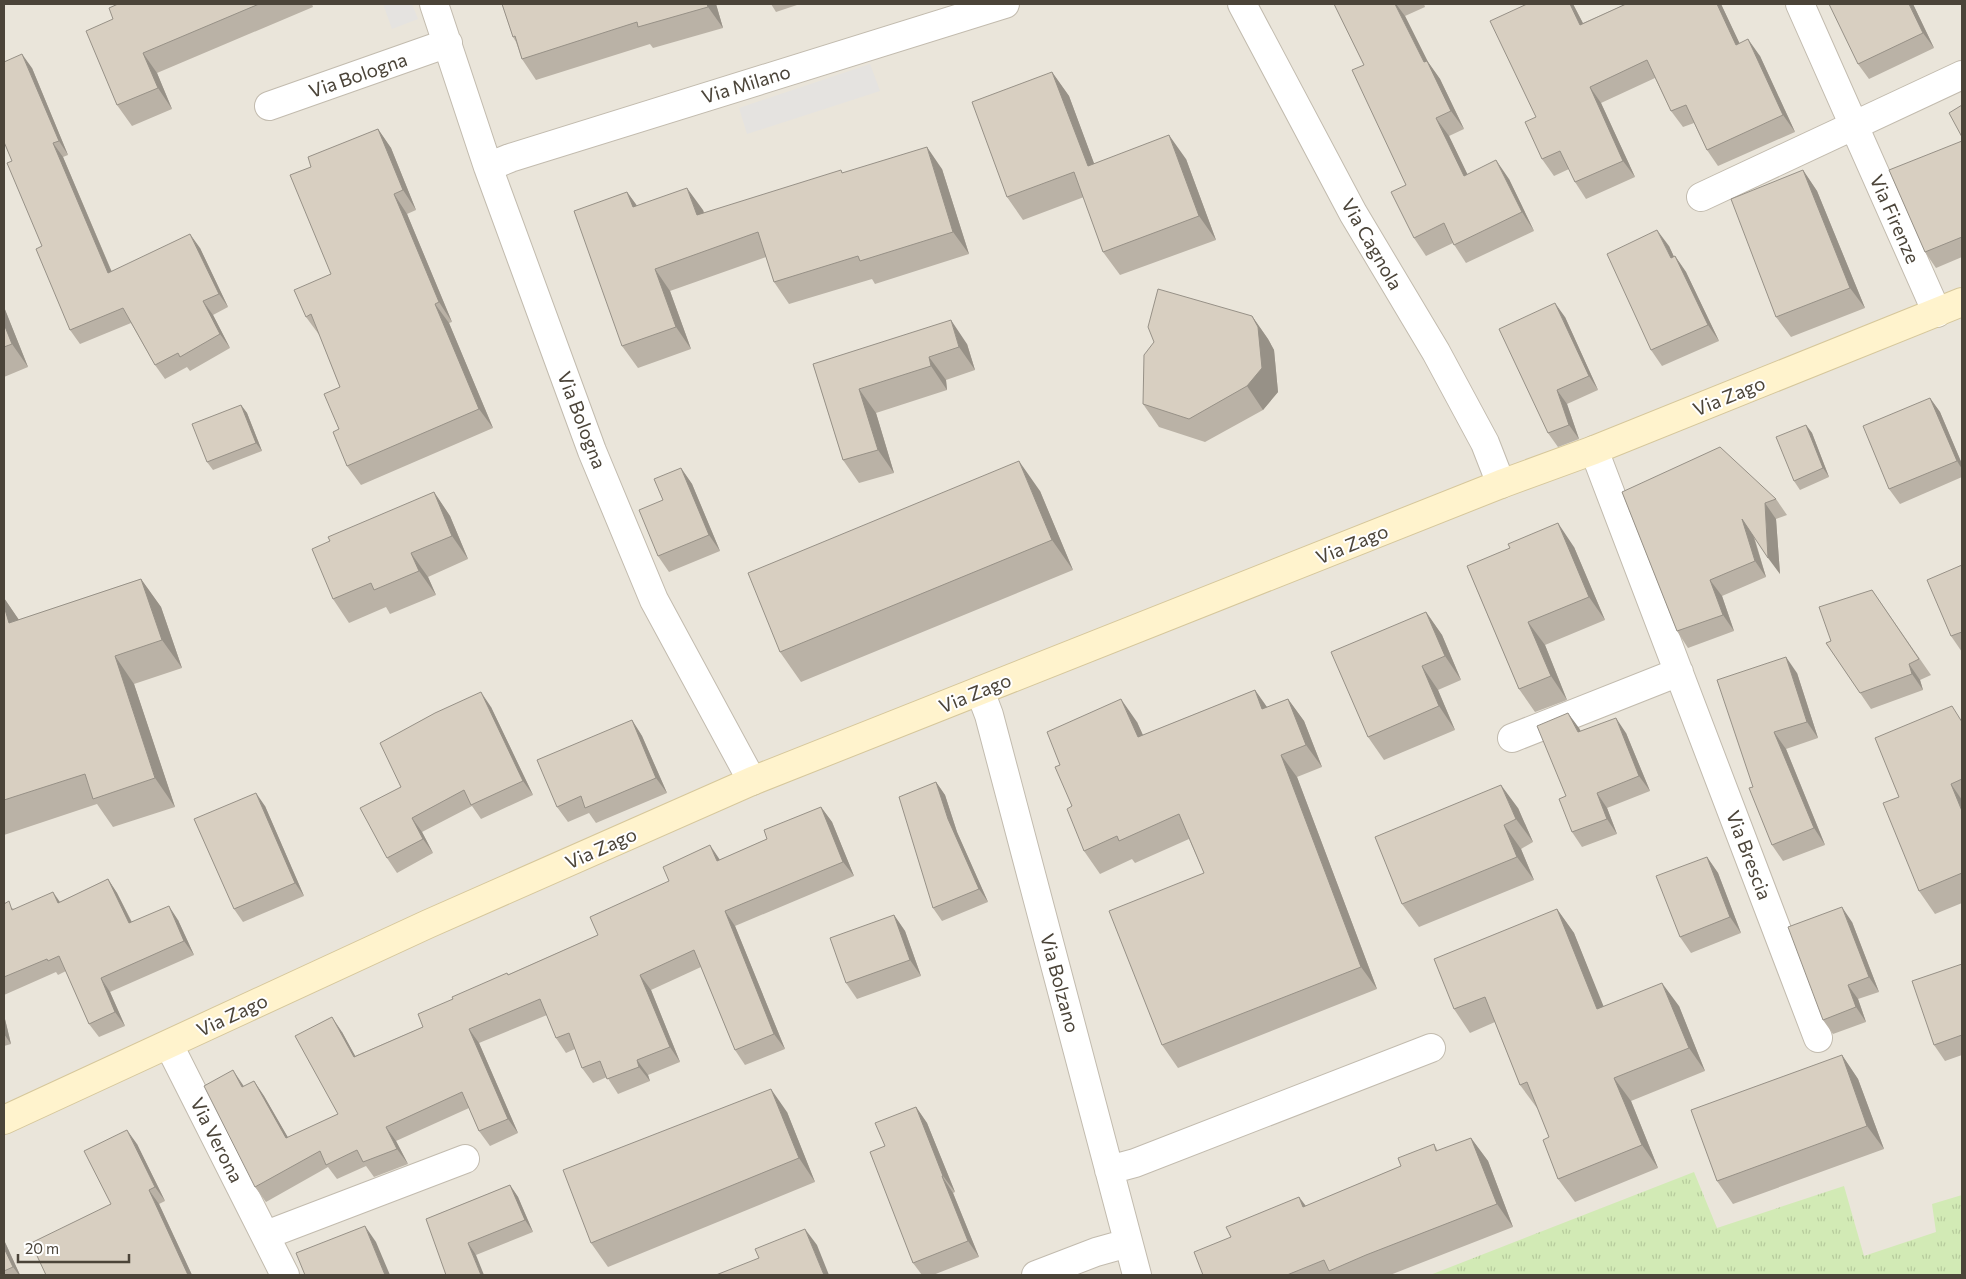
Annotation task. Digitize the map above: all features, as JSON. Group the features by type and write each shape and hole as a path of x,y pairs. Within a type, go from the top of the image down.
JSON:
{"street":[{"name":"Via Bologna","path":"434,4 488,167 592,450 654,600 743,761 752,781"},
{"name":"Via Milano","path":"488,167 520,155 1005,4"},
{"name":"Via Cagnola","path":"1242,4 1353,214 1436,352 1485,443 1501,484"},
{"name":"Via Firenze","path":"1800,4 1937,313"},
{"name":"Via Bologna","path":"269,106 448,43"},
{"path":"1701,197 1962,75"},
{"name":"Via Zago","path":"4,1120 428,924 752,781 1501,484 1594,450 1962,302"},
{"name":"Via Brescia","path":"1594,450 1818,1038"},
{"path":"1512,738 1679,672"},
{"name":"Via Bolzano","path":"980,691 989,715 1137,1275"},
{"name":"Via Verona","path":"169,1045 285,1275"},
{"path":"1109,1170 1134,1163 1432,1048"},
{"path":"266,1235 465,1159"},
{"path":"1036,1275 1096,1252 1128,1243"}],"shaded area":[{"path":"4,4 1962,4 1962,1275 4,1275"},
{"path":"383,4 412,4 418,19 392,29"},
{"path":"870,64 880,91 747,134 739,108"}],"green space":[{"path":"1694,1172 1717,1228 1844,1186 1864,1256 1936,1232 1932,1204 1962,1195 1962,1275 1430,1275"}],"building":[{"path":"118,4 259,4 143,53 158,88 117,105 86,31 113,19 109,8"},
{"path":"502,4 707,4 708,7 638,27 637,22 522,59"},
{"path":"1334,4 1395,4 1424,62 1427,61 1451,111 1436,118 1464,176 1496,160 1522,212 1454,245 1444,223 1414,238 1391,192 1406,185 1352,70 1364,65"},
{"path":"1527,4 1570,4 1580,25 1626,4 1717,4 1736,45 1748,39 1783,115 1707,150 1686,105 1671,111 1647,60 1590,87 1623,161 1575,182 1560,151 1542,159 1525,122 1536,117 1490,21"},
{"path":"1829,4 1909,4 1923,33 1858,64"},
{"path":"22,54 59,141 53,143 108,273 190,234 219,294 203,301 220,334 180,357 178,353 155,365 123,308 70,330 36,249 42,246 7,163 12,161 4,142 4,62"},
{"path":"1052,72 1088,166 1169,135 1199,216 1103,252 1074,172 1007,197 972,102"},
{"path":"1962,105 1962,137 1949,113"},
{"path":"378,129 403,190 394,194 439,302 435,304 479,409 347,466 333,432 339,429 324,394 340,387 311,314 306,317 294,290 331,274 290,175 311,167 308,157"},
{"path":"1962,141 1962,237 1925,252 1889,170"},
{"path":"927,147 953,232 860,261 858,256 774,282 758,232 655,269 676,327 622,346 574,211 627,192 633,207 687,188 697,215 841,170 842,173"},
{"path":"1803,170 1850,288 1776,317 1731,199"},
{"path":"1657,230 1671,258 1675,256 1708,325 1651,350 1607,254"},
{"path":"1158,289 1252,316 1258,327 1262,368 1247,386 1189,419 1143,404 1144,355 1154,342 1148,327"},
{"path":"1555,303 1589,376 1557,390 1569,425 1548,433 1499,329"},
{"path":"951,320 959,347 929,357 931,366 859,389 878,450 843,460 813,364"},
{"path":"4,324 12,344 4,347"},
{"path":"1930,398 1957,461 1889,489 1863,426"},
{"path":"241,405 256,443 207,462 192,424"},
{"path":"1806,425 1823,468 1794,481 1776,437"},
{"path":"1720,447 1776,499 1765,503 1768,558 1742,519 1755,561 1710,580 1723,615 1677,631 1622,492"},
{"path":"1019,461 1052,540 780,652 748,573"},
{"path":"681,468 709,535 658,556 639,510 663,500 654,479"},
{"path":"434,492 452,536 411,553 419,571 374,590 371,583 333,599 312,549 330,541 328,537"},
{"path":"1558,523 1589,597 1528,622 1551,676 1519,689 1467,566 1510,548 1508,544"},
{"path":"1962,565 1962,632 1951,636 1927,580"},
{"path":"141,579 162,640 115,656 155,778 93,799 85,774 4,800 4,606 9,623"},
{"path":"1872,590 1919,659 1909,664 1912,674 1860,693 1826,643 1831,641 1819,607"},
{"path":"1426,612 1445,656 1422,666 1439,706 1368,737 1331,652"},
{"path":"1786,657 1807,722 1774,732 1814,828 1772,845 1749,788 1753,787 1717,680"},
{"path":"1255,690 1262,709 1288,699 1306,745 1281,755 1361,967 1162,1045 1109,911 1204,873 1179,814 1119,841 1117,836 1084,851 1067,809 1072,806 1055,767 1060,765 1047,732 1121,699 1138,737"},
{"path":"481,692 523,781 471,805 464,790 412,818 423,839 387,858 360,808 401,787 380,743 435,713"},
{"path":"1952,706 1962,722 1962,779 1951,784 1962,811 1962,873 1919,891 1883,803 1899,797 1875,738"},
{"path":"1568,713 1578,732 1616,718 1639,776 1597,793 1607,819 1572,832 1559,799 1566,796 1537,726"},
{"path":"632,720 656,778 585,808 581,796 557,807 537,760"},
{"path":"936,782 948,819 979,889 933,908 899,797"},
{"path":"1501,785 1516,819 1504,825 1517,857 1402,904 1375,837"},
{"path":"256,793 295,883 234,909 194,819"},
{"path":"821,807 843,862 725,911 774,1034 735,1050 694,950 640,975 670,1047 637,1060 639,1067 607,1079 600,1061 582,1068 569,1033 556,1038 540,999 469,1029 508,1119 479,1131 462,1092 386,1127 397,1149 363,1162 357,1150 326,1165 320,1151 255,1187 204,1086 233,1070 242,1087 254,1081 286,1138 338,1114 295,1036 332,1017 354,1057 423,1027 418,1014 453,999 452,997 507,973 508,975 598,935 590,917 669,881 663,867 710,845 717,861 767,839 764,830"},
{"path":"1707,857 1730,917 1680,937 1656,876"},
{"path":"108,879 129,923 169,906 184,941 101,978 115,1012 89,1024 59,956 4,977 4,904 9,901 12,910 53,892 58,903"},
{"path":"1842,907 1869,977 1848,985 1856,1007 1823,1020 1788,927"},
{"path":"1557,909 1597,1009 1662,983 1689,1048 1614,1078 1642,1145 1558,1179 1543,1140 1549,1137 1527,1082 1520,1085 1485,997 1454,1009 1434,959"},
{"path":"894,915 910,960 846,983 830,938"},
{"path":"1962,964 1962,1035 1934,1045 1912,981"},
{"path":"1842,1055 1867,1126 1717,1181 1691,1110"},
{"path":"771,1089 799,1158 591,1243 563,1170"},
{"path":"916,1107 968,1241 913,1263 870,1152 885,1146 875,1123"},
{"path":"127,1130 155,1187 149,1190 188,1275 46,1275 31,1243 111,1204 84,1151"},
{"path":"1471,1138 1497,1204 1329,1271 1324,1260 1287,1275 1203,1275 1194,1252 1231,1237 1226,1227 1299,1197 1303,1207 1401,1166 1398,1158 1434,1144 1436,1151"},
{"path":"510,1185 525,1220 468,1243 481,1275 446,1275 426,1219"},
{"path":"365,1226 385,1275 305,1275 296,1253"},
{"path":"805,1229 824,1275 716,1275 759,1258 755,1249"},
{"path":"4,1248 13,1267 4,1271"}]}
